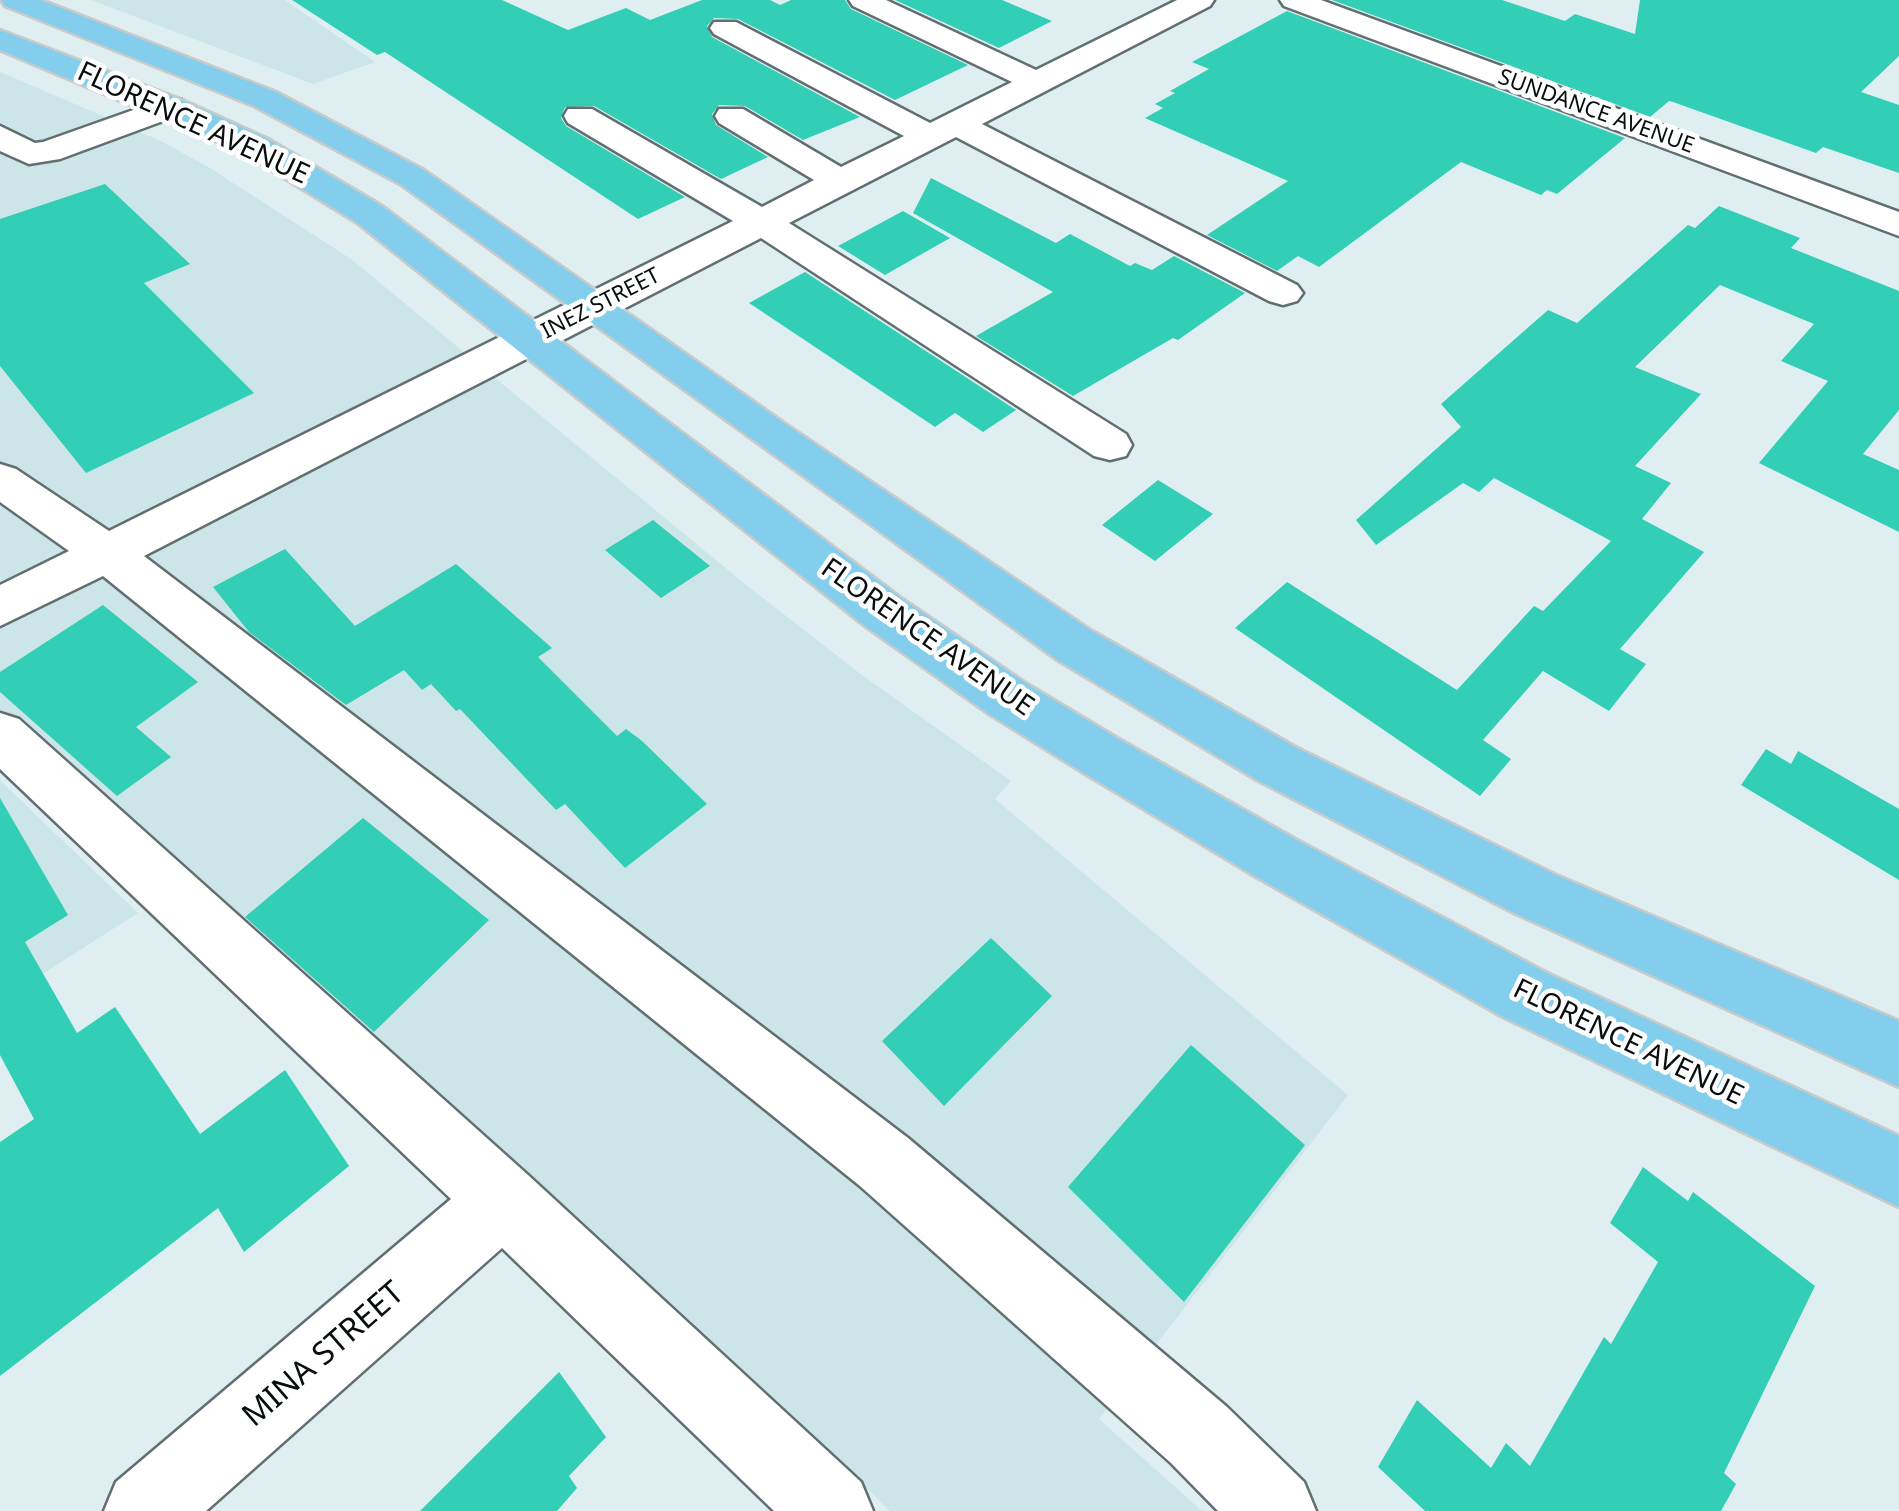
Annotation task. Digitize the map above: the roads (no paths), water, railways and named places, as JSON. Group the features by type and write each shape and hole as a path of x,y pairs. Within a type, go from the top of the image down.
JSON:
{"main road":[{"name":"FLORENCE AVENUE","path":"15,0 265,99 412,177 598,306 771,435 1058,634 1277,764 1535,894 1899,1054"},
{"name":"FLORENCE AVENUE","path":"0,39 170,106 256,146 369,214 883,612 1038,718 1274,857 1525,995 1899,1172"},
{"path":"170,106 212,98 265,99"}],"street":[{"path":"863,0 1038,83"},
{"name":"INEZ STREET","path":"0,607 1200,0"},
{"name":"SUNDANCE AVENUE","path":"1294,0 1899,225"},
{"path":"726,28 1283,293"},
{"path":"0,136 29,154 48,152 170,106"},
{"path":"580,116 762,222 1110,445"},
{"path":"731,116 842,182"},
{"path":"0,480 107,553 884,1162 1198,1435 1275,1511"},
{"path":"0,735 503,1200 832,1511"},
{"name":"MINA STREET","path":"145,1511 503,1200"}]}
